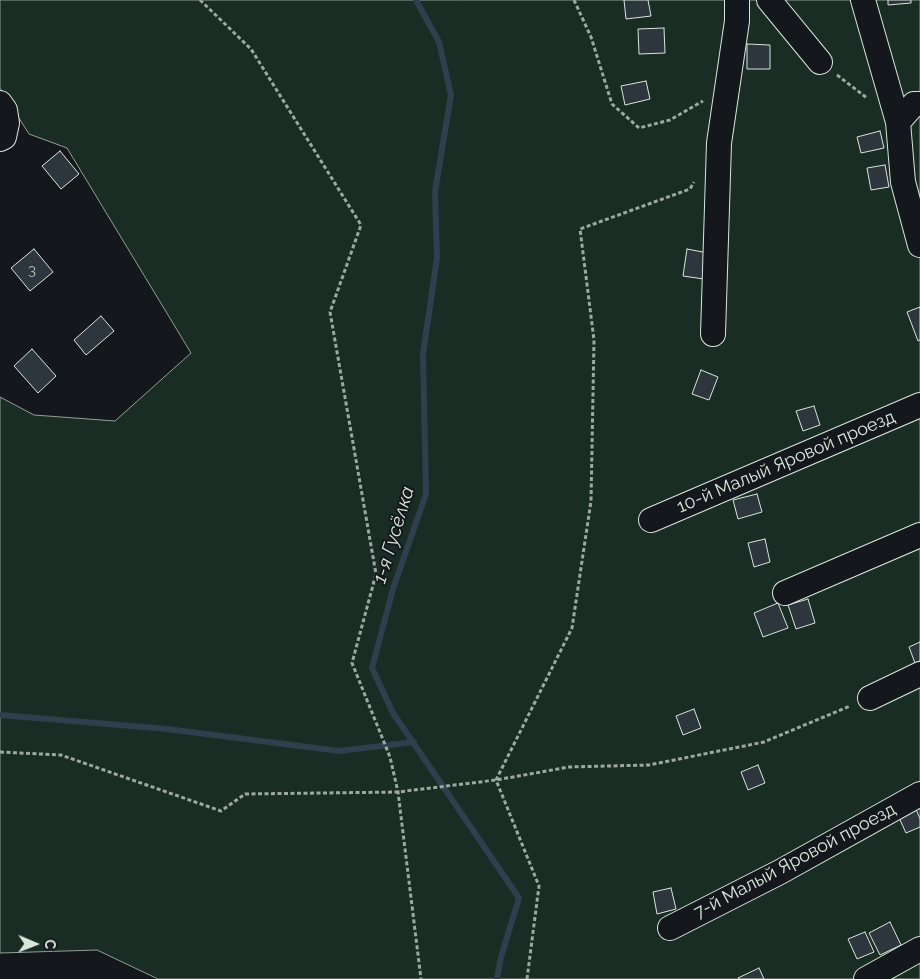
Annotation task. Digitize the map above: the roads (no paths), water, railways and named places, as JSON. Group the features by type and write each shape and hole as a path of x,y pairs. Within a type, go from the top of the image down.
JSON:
{"street":[{"path":"713,334 719,143 737,20 737,0"},
{"path":"769,0 820,62"},
{"path":"863,0 898,122 903,182 920,245"},
{"path":"0,103 8,123 4,137 0,139"},
{"path":"898,122 914,104 920,104"},
{"name":"10-й Малый Яровой проезд","path":"651,520 920,405"},
{"path":"785,593 920,535"},
{"path":"870,698 920,674"},
{"name":"7-й Малый Яровой проезд","path":"670,928 780,872 920,794"},
{"path":"866,979 920,949"}],"waterway":[{"name":"1-я Гусёлка","path":"416,0 439,42 451,95 435,192 437,258 423,354 426,494 393,589 372,668 393,713 519,898 501,957 497,979"},
{"path":"0,715 167,729 339,751 414,742"}]}
